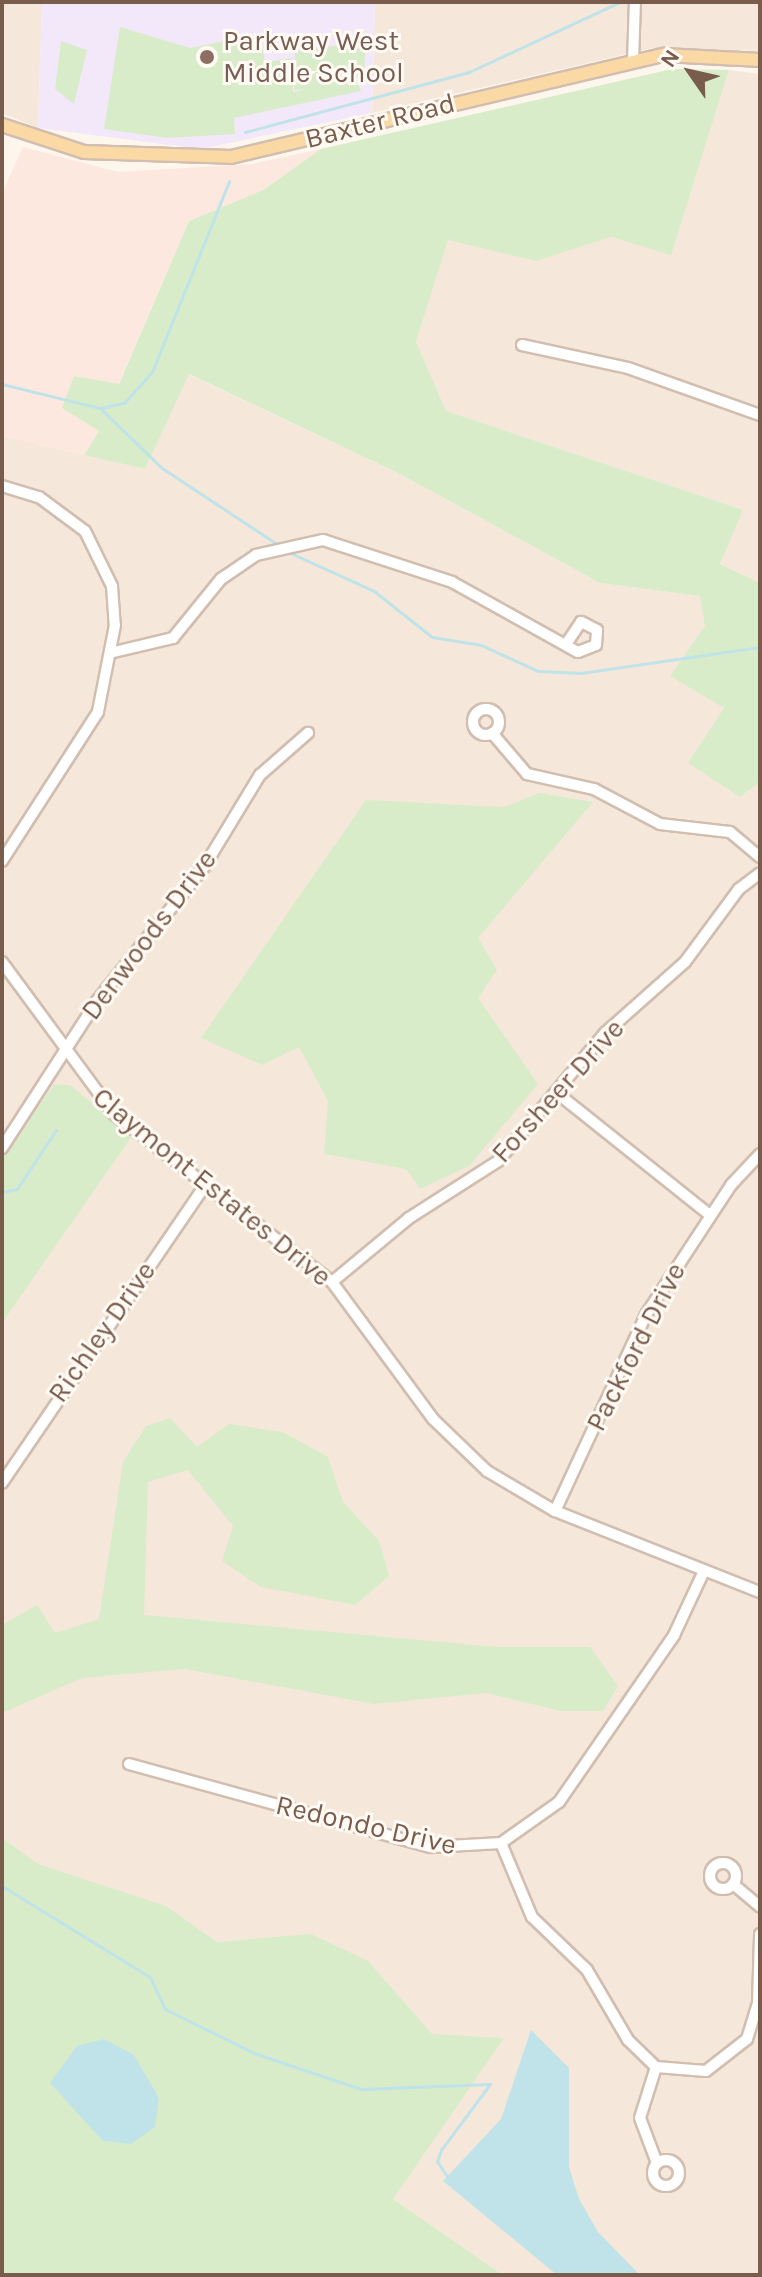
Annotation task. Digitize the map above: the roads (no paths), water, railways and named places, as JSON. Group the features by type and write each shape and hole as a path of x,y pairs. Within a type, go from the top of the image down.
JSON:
{"main road":[{"name":"Baxter Road","path":"2,125 84,152 231,157 664,55 760,60"}],"street":[{"path":"633,61 635,2"},
{"path":"522,345 628,368 760,415"},
{"path":"2,486 58,508 97,549 112,586 114,652 98,712 2,861"},
{"path":"114,652 173,638 221,579 256,555 323,540 452,582 547,640 568,641"},
{"name":"Denwoods Drive","path":"2,1148 66,1048 173,911 260,775 308,733"},
{"path":"492,733 527,774 594,789 660,824 730,832 760,857"},
{"name":"Forsheer Drive","path":"332,1282 409,1218 490,1167 760,873"},
{"name":"Claymont Estates Drive","path":"2,962 114,1114 332,1282 450,1438 504,1483 555,1511 760,1592"},
{"path":"557,1093 710,1215"},
{"name":"Packford Drive","path":"555,1511 647,1313 710,1215 760,1154"},
{"name":"Richley Drive","path":"2,1483 206,1184"},
{"path":"704,1571 674,1635 559,1802 501,1843 537,1924 587,1970 628,2040 656,2067 706,2071 747,2039 758,2003 760,1934"},
{"name":"Redondo Drive","path":"129,1764 431,1847 501,1843"},
{"path":"733,1884 760,1907"},
{"path":"656,2067 640,2118 657,2163"}],"water":[{"path":"531,2030 569,2068 569,2167 579,2199 598,2232 640,2275 557,2275 443,2181 501,2119"},
{"path":"104,2039 134,2055 159,2098 155,2127 131,2144 103,2141 50,2083 77,2046"}],"waterway":[{"path":"245,132 469,72 620,2"},
{"path":"2,384 100,408 124,403 152,372 229,181"},
{"path":"100,408 162,468 280,546"},
{"path":"286,551 374,591 432,637 481,645 538,671 581,673 760,647"},
{"path":"2,1192 17,1189 56,1130"},
{"path":"2,1886 150,1977 165,2009 254,2053 361,2089 490,2084 441,2150 437,2161 446,2175"}],"place":[{"name":"Parkway West Middle School","path":"207,57"}]}
